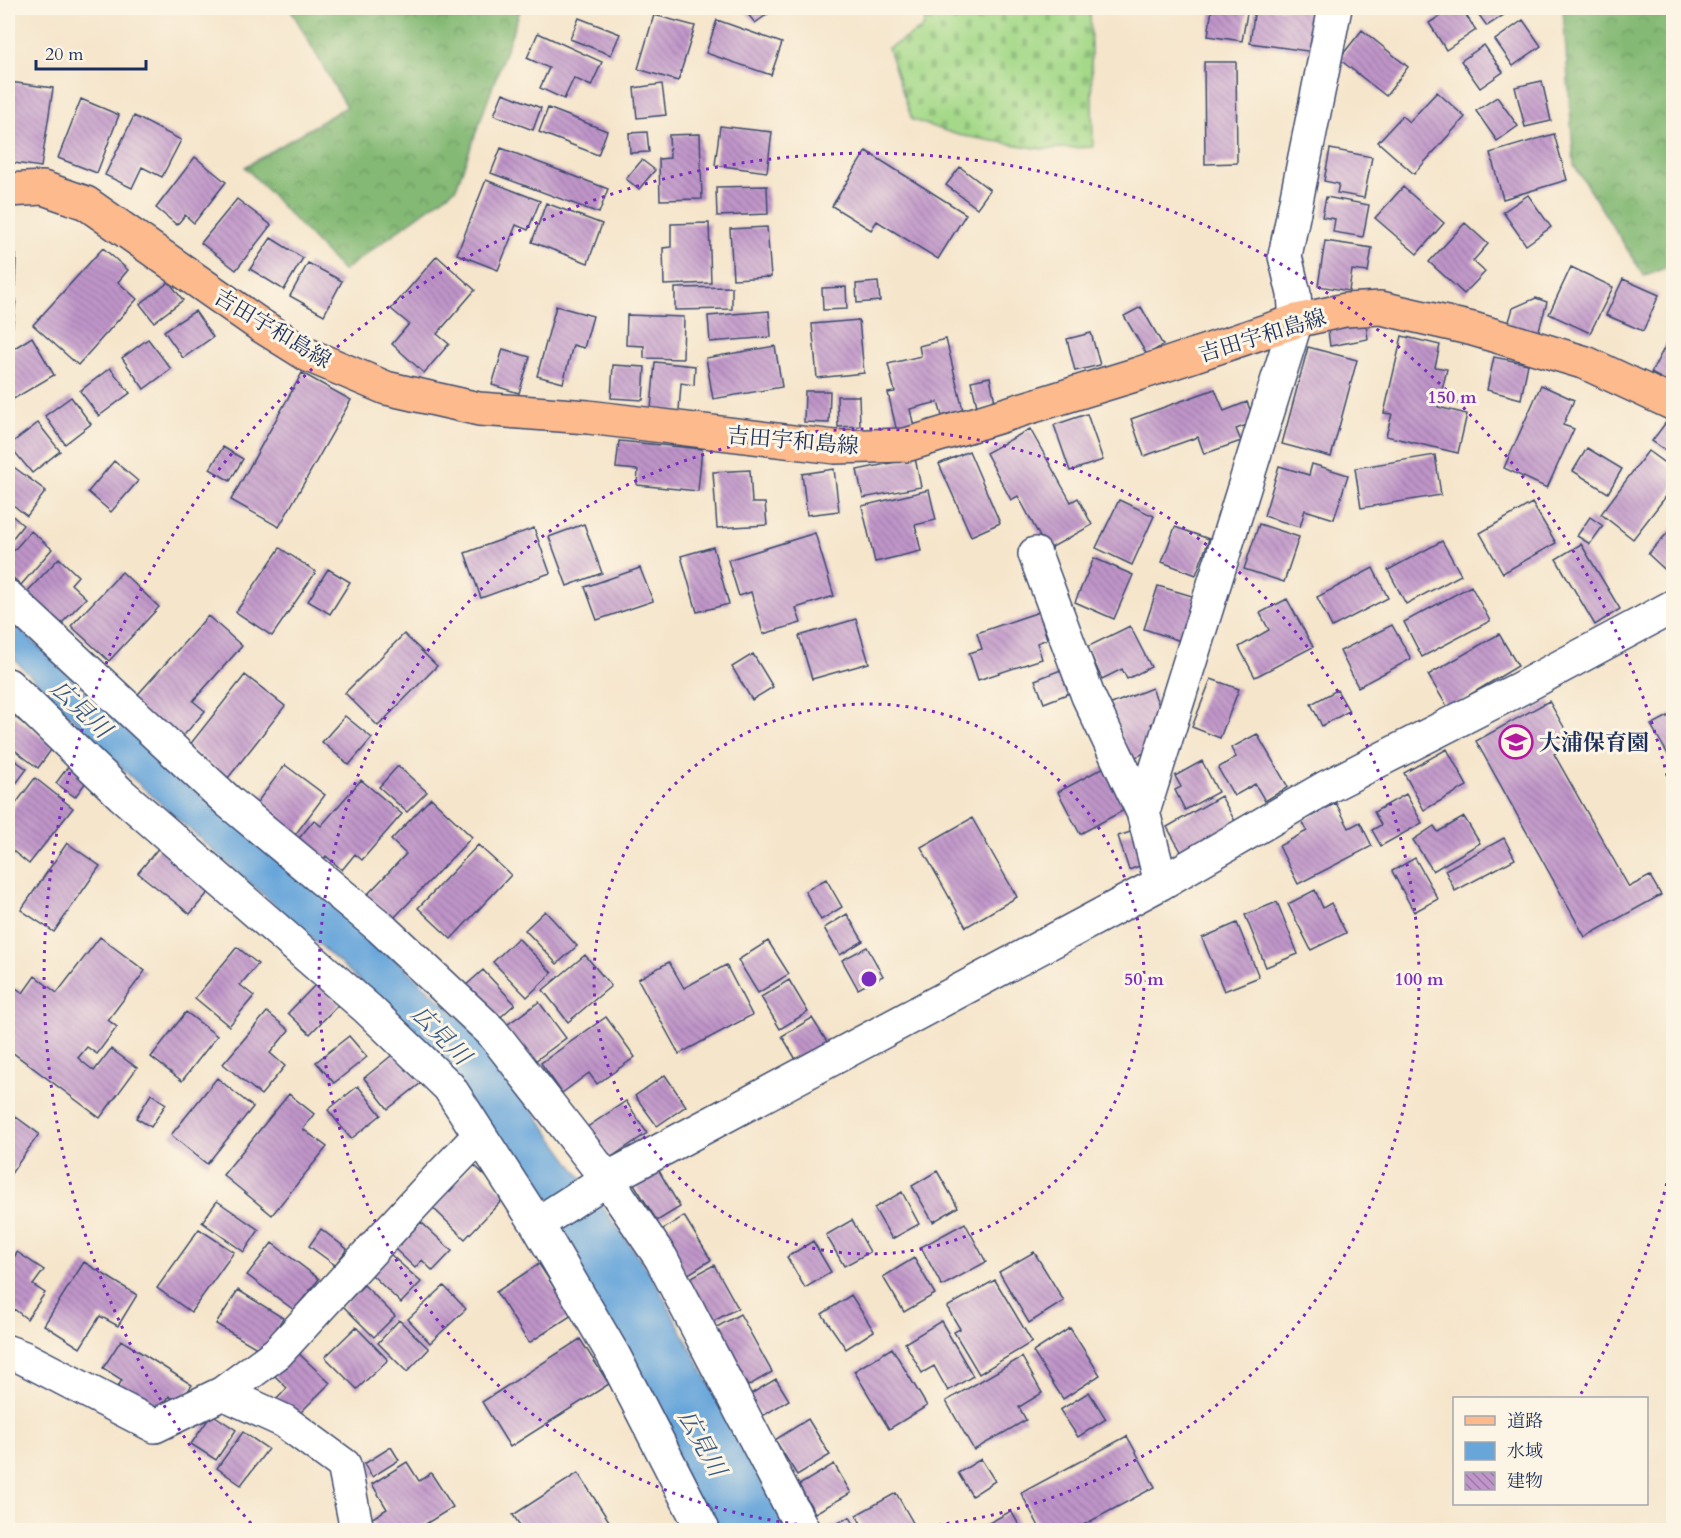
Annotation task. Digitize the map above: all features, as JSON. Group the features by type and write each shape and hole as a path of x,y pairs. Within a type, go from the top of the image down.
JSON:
{"main road":[{"name":"吉田宇和島線","path":"8,190 43,188 86,203 260,325 308,355 386,388 479,409 588,417 835,447 906,446 1138,374 1296,321 1346,310 1381,308 1473,329 1586,363 1674,404"}],"street":[{"path":"1143,812 1296,321 1294,294 1285,256 1335,8"},
{"path":"1035,554 1088,696 1143,812 1161,883"},
{"path":"8,597 229,802 380,927 492,1032 600,1184 661,1258 802,1530"},
{"path":"542,1221 600,1184 1161,883 1325,788 1519,689 1674,606"},
{"path":"8,685 122,795 261,914 403,1042 449,1087 480,1135 542,1221 703,1530"},
{"path":"8,1352 24,1358 155,1426 223,1393 277,1353 480,1135"},
{"path":"223,1393 284,1421 344,1465 357,1530"}],"green space":[{"path":"290,8 521,8 456,188 343,271 245,167 346,107"},
{"path":"928,8 1090,8 1093,147 1041,149 958,135 912,120 888,48 923,28"},
{"path":"1563,8 1673,8 1673,265 1644,276 1574,165"}],"water":[{"name":"広見川","path":"8,618 161,763 341,909 472,1030 652,1276 787,1530 714,1530 396,1013 130,776 8,653"}],"building":[{"path":"743,8 776,8 755,23"},
{"path":"1212,8 1248,8 1242,41 1208,36"},
{"path":"1255,8 1288,8 1320,12 1314,52 1250,43"},
{"path":"1452,8 1461,8 1476,30 1446,50 1429,23"},
{"path":"1474,8 1512,8 1513,9 1487,26"},
{"path":"654,15 695,26 678,81 638,69"},
{"path":"579,18 620,34 611,55 570,39"},
{"path":"717,20 782,43 771,75 706,53"},
{"path":"1523,20 1541,46 1513,66 1495,40"},
{"path":"1362,30 1408,67 1386,96 1339,59"},
{"path":"538,33 602,62 591,86 574,78 564,99 540,88 549,68 527,58"},
{"path":"1484,45 1503,72 1480,88 1461,61"},
{"path":"1204,62 1236,62 1237,163 1205,164"},
{"path":"1542,81 1551,121 1525,127 1515,87"},
{"path":"9,82 53,88 41,167 8,162"},
{"path":"662,84 666,115 637,118 634,88"},
{"path":"1437,92 1465,117 1414,174 1378,142 1402,116 1409,122"},
{"path":"503,93 541,108 533,130 494,115"},
{"path":"1497,97 1518,126 1497,141 1476,111"},
{"path":"81,99 119,115 97,173 58,158"},
{"path":"548,108 607,131 598,155 539,132"},
{"path":"134,116 181,140 162,177 142,167 132,188 105,175"},
{"path":"720,126 772,132 767,172 715,165"},
{"path":"647,132 649,152 630,153 629,133"},
{"path":"700,134 702,199 660,200 659,159 670,158 669,135"},
{"path":"1554,134 1567,180 1503,199 1490,153"},
{"path":"501,148 608,189 599,213 491,173"},
{"path":"1330,149 1372,157 1364,198 1337,193 1339,184 1324,181"},
{"path":"866,151 966,214 938,259 877,221 871,230 832,206"},
{"path":"195,157 226,182 194,223 185,215 177,225 156,208"},
{"path":"642,160 655,170 639,189 626,179"},
{"path":"960,167 990,190 977,208 946,185"},
{"path":"486,180 540,201 528,230 516,225 498,270 457,254"},
{"path":"767,186 768,214 717,216 716,187"},
{"path":"1403,187 1444,223 1417,254 1375,218"},
{"path":"1528,195 1551,227 1526,245 1503,212"},
{"path":"1326,197 1369,205 1363,237 1333,232 1335,219 1322,217"},
{"path":"237,199 271,225 236,270 201,243"},
{"path":"546,203 602,224 588,263 532,242"},
{"path":"709,223 711,283 664,285 663,248 671,247 671,224"},
{"path":"1465,223 1488,244 1473,261 1485,272 1464,294 1429,262"},
{"path":"767,227 771,277 733,279 730,229"},
{"path":"271,238 303,258 284,290 250,269"},
{"path":"1325,241 1372,248 1368,272 1352,270 1349,291 1318,286"},
{"path":"103,248 128,270 118,282 137,299 78,365 33,325"},
{"path":"8,254 16,255 15,287 8,287"},
{"path":"437,256 475,290 437,334 449,344 424,373 392,344 409,324 391,309"},
{"path":"308,263 342,281 324,315 290,296"},
{"path":"1571,267 1613,287 1590,333 1549,314"},
{"path":"1623,279 1659,295 1643,331 1606,315"},
{"path":"169,282 183,300 154,322 140,304"},
{"path":"878,282 880,301 857,303 856,284"},
{"path":"732,287 732,309 675,310 675,288"},
{"path":"846,287 847,309 823,310 822,288"},
{"path":"1536,298 1547,302 1537,337 1507,328 1513,308"},
{"path":"8,299 16,300 12,330 8,330"},
{"path":"556,306 593,316 584,348 573,345 563,383 537,376"},
{"path":"1141,307 1163,345 1147,355 1124,316"},
{"path":"195,311 213,337 183,358 164,331"},
{"path":"769,311 771,337 710,342 708,316"},
{"path":"627,315 684,317 683,359 644,358 644,346 626,345"},
{"path":"859,320 864,373 817,378 812,324"},
{"path":"1366,324 1368,339 1330,346 1328,330"},
{"path":"1091,333 1100,365 1075,371 1067,339"},
{"path":"1402,336 1440,345 1435,367 1447,369 1438,407 1467,414 1458,453 1386,436 1392,414 1384,413"},
{"path":"32,337 54,375 10,401 8,397 8,352"},
{"path":"1670,337 1674,338 1674,385 1651,373"},
{"path":"148,339 171,369 144,389 122,358"},
{"path":"946,339 963,410 942,416 938,402 910,409 914,427 897,432 888,393 895,392 888,364 921,356 919,346"},
{"path":"775,346 782,387 713,399 706,358"},
{"path":"1308,347 1357,360 1331,457 1282,444"},
{"path":"503,349 530,357 519,393 492,385"},
{"path":"1494,357 1528,364 1521,399 1487,390"},
{"path":"655,362 695,366 694,385 681,383 679,411 651,409"},
{"path":"613,365 645,367 643,400 611,398"},
{"path":"110,368 130,393 99,416 80,391"},
{"path":"302,373 351,400 279,527 231,500"},
{"path":"990,377 995,402 977,406 971,381"},
{"path":"1541,385 1574,400 1563,425 1574,429 1547,488 1504,468"},
{"path":"1215,389 1224,411 1247,402 1255,422 1236,429 1241,441 1204,454 1198,437 1144,456 1131,419"},
{"path":"805,391 830,391 829,423 804,422"},
{"path":"837,396 859,396 860,426 838,427"},
{"path":"71,397 91,424 65,444 45,416"},
{"path":"1087,414 1103,460 1070,471 1054,425"},
{"path":"1670,417 1674,419 1674,456 1652,441"},
{"path":"38,423 60,451 32,473 9,445"},
{"path":"1030,429 1071,502 1078,498 1092,525 1047,550 1018,496 1011,500 986,453"},
{"path":"619,441 702,449 698,491 637,485 638,470 616,468"},
{"path":"223,447 243,459 230,481 210,469"},
{"path":"1587,448 1622,469 1608,493 1573,471"},
{"path":"969,451 1000,523 971,536 939,464"},
{"path":"1648,451 1674,470 1674,486 1633,539 1601,514"},
{"path":"1435,455 1441,495 1361,508 1355,468"},
{"path":"915,458 921,487 863,498 857,470"},
{"path":"114,461 138,481 111,512 88,492"},
{"path":"1312,464 1348,475 1334,519 1305,510 1300,527 1264,516 1279,466 1309,475"},
{"path":"11,465 46,491 27,516 8,501 8,469"},
{"path":"834,469 839,511 807,515 802,474"},
{"path":"750,470 752,503 765,503 767,525 717,528 713,472"},
{"path":"929,490 936,520 915,525 921,551 875,562 862,506"},
{"path":"1119,500 1154,516 1132,565 1096,548"},
{"path":"1532,503 1556,543 1503,573 1480,533"},
{"path":"8,512 23,525 8,544"},
{"path":"1590,517 1603,526 1590,544 1577,536"},
{"path":"584,524 602,573 567,586 549,537"},
{"path":"1259,524 1299,537 1284,582 1244,569"},
{"path":"1674,526 1674,578 1648,554"},
{"path":"1175,527 1209,539 1196,575 1162,562"},
{"path":"534,528 550,573 481,598 465,553"},
{"path":"31,531 52,549 21,585 8,573 8,557"},
{"path":"815,533 834,596 796,608 801,623 763,634 751,592 739,596 728,560"},
{"path":"1442,541 1461,575 1406,604 1388,570"},
{"path":"1581,544 1620,609 1595,625 1556,559"},
{"path":"713,547 729,604 697,612 681,556"},
{"path":"280,548 316,572 272,636 236,612"},
{"path":"59,558 78,576 71,584 86,598 59,626 24,595"},
{"path":"1094,558 1133,575 1114,619 1075,602"},
{"path":"640,568 653,601 597,620 585,587"},
{"path":"1373,568 1388,598 1332,627 1317,597"},
{"path":"328,569 350,582 330,614 308,601"},
{"path":"122,572 159,607 109,661 71,626"},
{"path":"1158,586 1199,598 1184,642 1144,629"},
{"path":"1471,586 1490,621 1422,657 1404,622"},
{"path":"1287,599 1313,647 1255,677 1239,647 1269,630 1260,613"},
{"path":"1039,612 1047,639 1037,643 1042,659 978,680 969,653 982,649 977,633"},
{"path":"208,616 242,646 193,701 205,711 178,742 132,701"},
{"path":"856,619 869,663 812,679 799,636"},
{"path":"1392,625 1411,659 1358,687 1340,651"},
{"path":"1130,626 1151,667 1127,679 1122,669 1102,679 1087,647"},
{"path":"404,634 437,666 378,726 345,693"},
{"path":"1499,634 1518,666 1448,708 1428,675"},
{"path":"753,654 773,687 752,700 732,667"},
{"path":"1066,668 1075,691 1044,703 1035,680"},
{"path":"245,675 285,706 228,778 188,747"},
{"path":"1211,679 1239,689 1220,738 1192,727"},
{"path":"1152,688 1164,718 1151,724 1160,746 1131,759 1109,705"},
{"path":"1337,690 1349,711 1322,726 1311,704"},
{"path":"1549,701 1573,743 1554,754 1629,887 1650,876 1661,895 1585,937 1476,741"},
{"path":"1674,713 1674,765 1651,725"},
{"path":"12,715 54,746 38,768 8,745 8,721"},
{"path":"345,716 372,738 349,765 322,742"},
{"path":"1257,734 1288,787 1265,801 1255,784 1234,796 1218,768 1236,757 1231,748"},
{"path":"1447,749 1467,786 1424,810 1404,773"},
{"path":"10,757 27,769 15,785 8,779"},
{"path":"1202,761 1218,792 1185,810 1175,790 1181,787 1175,776"},
{"path":"70,764 89,778 75,797 56,783"},
{"path":"285,765 325,795 295,835 255,805"},
{"path":"398,766 427,792 407,812 379,787"},
{"path":"1106,766 1128,808 1080,834 1058,792"},
{"path":"35,778 73,808 29,864 8,847 8,814"},
{"path":"361,780 402,814 362,860 355,854 342,870 326,856 321,862 296,842 314,820 321,826"},
{"path":"1406,794 1422,823 1381,846 1372,830 1381,825 1374,812"},
{"path":"1221,796 1236,823 1182,853 1167,827"},
{"path":"431,798 472,837 393,919 367,895 406,854 391,840"},
{"path":"1336,803 1349,828 1360,822 1372,846 1298,884 1279,846 1307,831 1302,821"},
{"path":"1464,817 1480,843 1433,871 1413,840 1434,826 1438,832"},
{"path":"972,818 1017,897 966,927 921,847"},
{"path":"1137,830 1147,863 1129,870 1118,836"},
{"path":"1504,838 1515,859 1455,891 1445,870"},
{"path":"67,843 100,866 54,932 21,910"},
{"path":"478,845 511,875 451,939 418,908"},
{"path":"160,846 212,888 190,914 138,873"},
{"path":"1415,858 1438,899 1414,912 1392,871"},
{"path":"826,879 842,907 821,920 805,891"},
{"path":"1315,890 1323,908 1331,903 1346,933 1311,950 1288,904"},
{"path":"1277,902 1298,954 1266,967 1245,915"},
{"path":"545,911 577,946 557,964 525,930"},
{"path":"847,914 863,941 840,955 824,928"},
{"path":"1237,923 1259,977 1224,991 1202,938"},
{"path":"100,937 145,971 108,1020 117,1027 97,1054 87,1047 78,1058 94,1071 111,1049 137,1068 100,1118 8,1049 8,999 16,988 23,993 35,976 57,993"},
{"path":"518,938 552,973 527,997 493,962"},
{"path":"768,941 789,974 758,993 738,960"},
{"path":"237,947 258,964 240,985 254,996 229,1026 195,998"},
{"path":"867,947 883,976 858,989 842,960"},
{"path":"585,955 611,986 568,1022 543,990"},
{"path":"669,962 684,988 726,965 752,1015 679,1054 638,979"},
{"path":"483,970 515,1004 494,1023 463,988"},
{"path":"789,980 808,1012 780,1029 761,997"},
{"path":"317,983 339,1004 310,1034 288,1013"},
{"path":"539,1002 566,1038 531,1064 504,1027"},
{"path":"186,1012 217,1036 182,1081 151,1057"},
{"path":"267,1012 289,1030 270,1053 285,1066 261,1095 223,1064"},
{"path":"606,1017 635,1057 597,1084 589,1073 562,1093 541,1063"},
{"path":"812,1018 829,1045 798,1063 782,1036"},
{"path":"349,1036 367,1057 334,1083 316,1062"},
{"path":"397,1051 421,1083 388,1109 364,1078"},
{"path":"665,1075 686,1106 657,1126 635,1096"},
{"path":"217,1078 253,1107 207,1164 171,1135"},
{"path":"358,1086 381,1115 351,1139 328,1110"},
{"path":"151,1094 166,1104 151,1127 136,1118"},
{"path":"289,1094 314,1114 303,1129 327,1147 272,1215 223,1175"},
{"path":"626,1101 647,1133 607,1160 586,1128"},
{"path":"8,1111 39,1134 8,1178"},
{"path":"655,1164 680,1207 657,1221 631,1179"},
{"path":"474,1165 506,1196 465,1239 432,1207"},
{"path":"937,1171 958,1207 933,1222 912,1186"},
{"path":"902,1192 919,1224 892,1239 874,1208"},
{"path":"217,1201 259,1230 244,1252 202,1222"},
{"path":"684,1216 711,1260 687,1275 660,1231"},
{"path":"852,1220 870,1252 844,1266 826,1235"},
{"path":"421,1222 452,1251 433,1271 422,1260 415,1268 395,1249"},
{"path":"965,1223 986,1262 942,1286 921,1247"},
{"path":"199,1229 234,1252 191,1312 157,1288"},
{"path":"321,1229 347,1249 335,1265 309,1246"},
{"path":"813,1241 831,1272 805,1288 787,1257"},
{"path":"272,1243 319,1279 294,1310 247,1275"},
{"path":"17,1252 44,1270 33,1285 45,1293 27,1319 14,1309 8,1318 8,1267"},
{"path":"1034,1252 1064,1301 1029,1323 999,1272"},
{"path":"390,1254 421,1282 401,1303 371,1274"},
{"path":"914,1258 935,1294 904,1312 883,1277"},
{"path":"84,1262 137,1295 118,1326 100,1316 80,1348 44,1325"},
{"path":"539,1264 572,1315 529,1343 496,1292"},
{"path":"714,1265 738,1308 712,1322 688,1279"},
{"path":"995,1280 1032,1342 979,1374 954,1332 960,1329 947,1307"},
{"path":"364,1285 395,1316 374,1337 343,1306"},
{"path":"444,1286 466,1309 430,1343 408,1319"},
{"path":"238,1290 283,1318 262,1351 216,1324"},
{"path":"851,1295 874,1331 846,1349 822,1314"},
{"path":"740,1314 772,1372 748,1386 715,1328"},
{"path":"399,1320 429,1349 407,1372 378,1343"},
{"path":"941,1321 973,1376 948,1391 934,1366 922,1373 905,1343"},
{"path":"356,1327 388,1360 357,1389 325,1357"},
{"path":"1070,1328 1100,1375 1063,1399 1033,1352"},
{"path":"580,1339 609,1384 510,1447 482,1402"},
{"path":"121,1340 192,1385 180,1403 169,1396 155,1419 114,1393 122,1380 103,1368"},
{"path":"293,1348 330,1383 294,1419 275,1401 287,1388 270,1371"},
{"path":"892,1348 927,1406 889,1429 854,1371"},
{"path":"1022,1357 1042,1393 1019,1407 1026,1420 974,1450 946,1401"},
{"path":"776,1379 789,1400 761,1417 749,1395"},
{"path":"1089,1392 1106,1419 1078,1437 1060,1410"},
{"path":"212,1414 236,1430 216,1460 191,1444"},
{"path":"808,1419 830,1455 797,1475 775,1440"},
{"path":"243,1432 268,1449 241,1485 217,1468"},
{"path":"1127,1436 1155,1487 1074,1530 1041,1530 1021,1493"},
{"path":"391,1447 399,1460 372,1477 364,1464"},
{"path":"981,1459 995,1481 972,1496 958,1473"},
{"path":"407,1462 419,1481 431,1473 453,1507 416,1530 378,1530 371,1519 387,1509 372,1484"},
{"path":"834,1464 851,1493 815,1513 799,1485"},
{"path":"578,1473 609,1521 594,1530 523,1530 513,1515"},
{"path":"896,1493 916,1528 912,1530 865,1530 856,1515"},
{"path":"1011,1511 1022,1530 976,1530"},
{"path":"850,1517 857,1530 823,1530"}],"place":[{"name":"大浦保育園","path":"1516,742"}]}
